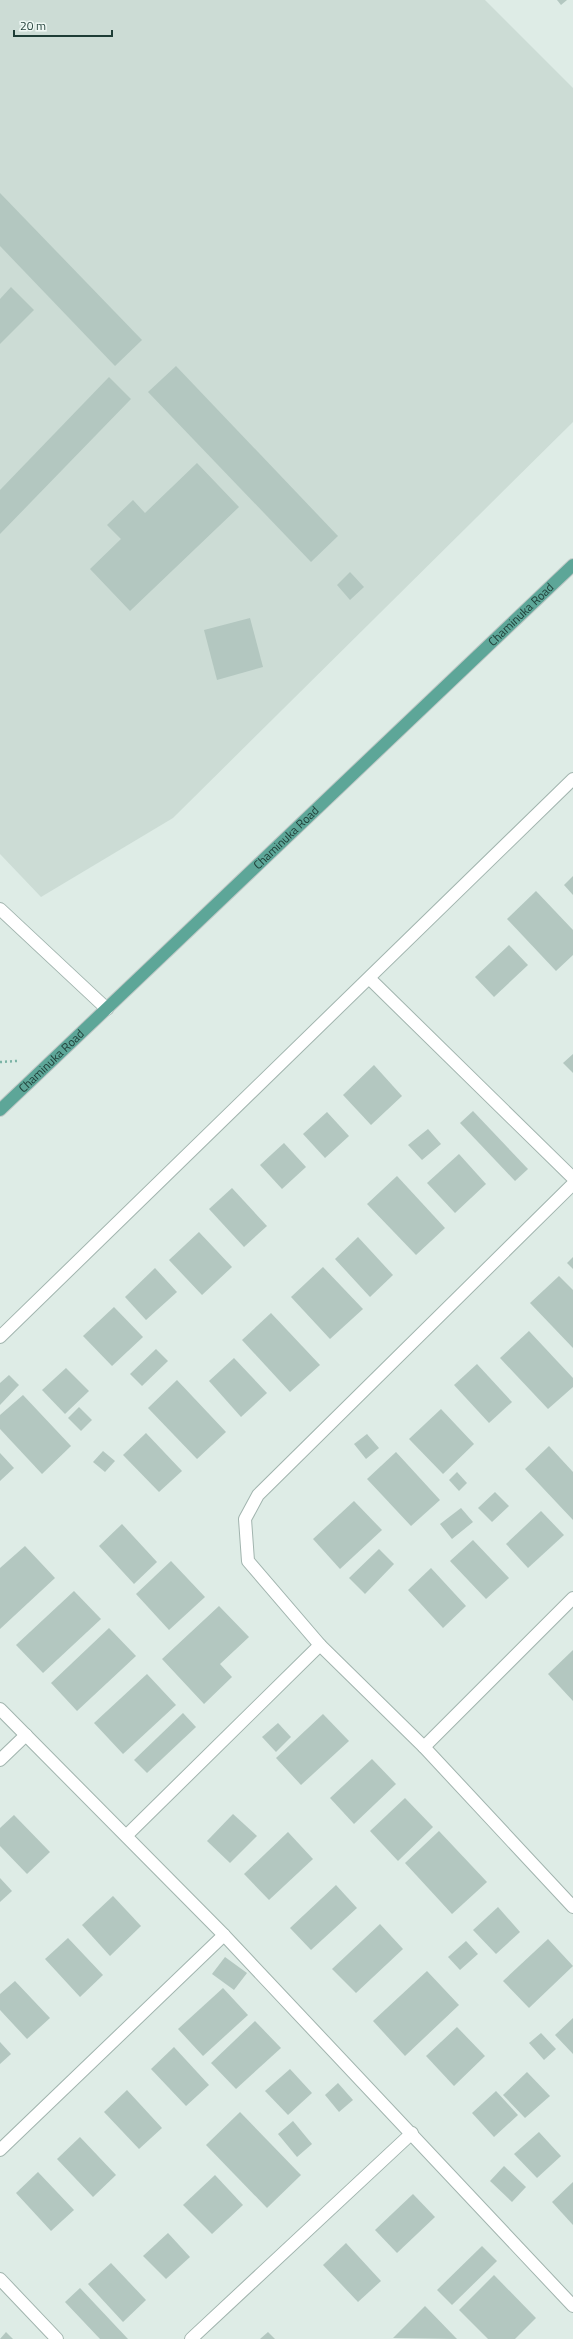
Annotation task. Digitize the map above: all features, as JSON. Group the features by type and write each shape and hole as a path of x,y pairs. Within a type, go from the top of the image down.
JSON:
{"main road":[{"name":"Chaminuka Road","path":"0,1110 573,565"}],"street":[{"path":"0,1337 370,979 573,778"},
{"path":"0,909 107,1009"},
{"path":"370,979 573,1178"},
{"path":"573,1184 258,1495 245,1519 248,1561 320,1645 424,1747 573,1907"},
{"path":"424,1747 573,1598"},
{"path":"127,1835 320,1645"},
{"path":"0,1709 127,1835 224,1935 412,2133 573,2306"},
{"path":"0,1760 26,1735"},
{"path":"0,2150 224,1935"},
{"path":"191,2339 412,2133"},
{"path":"0,2279 57,2339"}],"shaded area":[{"path":"0,0 485,0 573,88 573,422 173,818 41,897 0,854"}],"building":[{"path":"557,0 567,0 561,5"},
{"path":"0,193 142,340 115,366 0,246"},
{"path":"11,287 34,310 0,344 0,299"},
{"path":"176,366 338,536 311,562 148,392"},
{"path":"109,377 131,399 0,534 0,490"},
{"path":"197,463 239,507 130,611 90,569 121,539 107,525 133,500 145,513"},
{"path":"350,572 364,587 350,600 337,585"},
{"path":"250,618 263,667 217,680 204,630"},
{"path":"573,876 573,895 564,885"},
{"path":"536,891 573,930 573,955 556,971 507,919"},
{"path":"509,945 528,965 494,997 475,977"},
{"path":"573,1054 573,1073 563,1063"},
{"path":"374,1065 402,1096 371,1125 343,1095"},
{"path":"473,1111 528,1169 515,1181 460,1123"},
{"path":"327,1112 349,1136 325,1158 303,1134"},
{"path":"428,1129 441,1144 422,1160 408,1145"},
{"path":"284,1143 306,1167 282,1189 260,1165"},
{"path":"459,1154 486,1184 455,1213 427,1183"},
{"path":"397,1176 445,1228 416,1255 367,1204"},
{"path":"232,1188 267,1226 244,1247 209,1209"},
{"path":"199,1232 232,1267 202,1295 169,1260"},
{"path":"358,1237 393,1275 370,1297 335,1259"},
{"path":"573,1257 573,1269 567,1263"},
{"path":"323,1267 363,1309 330,1339 291,1297"},
{"path":"155,1268 177,1292 146,1320 125,1297"},
{"path":"559,1276 573,1290 573,1348 530,1303"},
{"path":"114,1307 143,1337 112,1366 83,1336"},
{"path":"271,1313 320,1365 290,1392 242,1340"},
{"path":"529,1331 573,1378 573,1387 548,1409 500,1358"},
{"path":"156,1349 168,1361 142,1386 130,1374"},
{"path":"234,1358 267,1393 241,1417 209,1381"},
{"path":"477,1364 512,1402 489,1423 454,1385"},
{"path":"66,1368 89,1391 65,1414 42,1390"},
{"path":"9,1375 19,1385 0,1405 0,1383"},
{"path":"177,1380 226,1432 197,1459 148,1408"},
{"path":"23,1395 71,1446 42,1474 0,1429 0,1415"},
{"path":"79,1407 92,1420 81,1431 68,1418"},
{"path":"441,1409 474,1444 443,1474 409,1439"},
{"path":"146,1433 182,1471 159,1492 123,1455"},
{"path":"367,1434 379,1448 366,1459 354,1444"},
{"path":"549,1446 573,1472 573,1520 525,1469"},
{"path":"103,1451 115,1461 105,1472 93,1462"},
{"path":"396,1452 440,1500 411,1526 367,1479"},
{"path":"0,1453 14,1468 0,1481"},
{"path":"457,1472 467,1483 459,1491 449,1480"},
{"path":"495,1492 509,1506 492,1522 478,1508"},
{"path":"354,1501 382,1530 340,1569 313,1539"},
{"path":"461,1508 473,1522 452,1539 440,1524"},
{"path":"541,1511 564,1535 528,1568 506,1544"},
{"path":"122,1524 157,1562 134,1584 99,1546"},
{"path":"473,1540 509,1578 486,1599 450,1561"},
{"path":"25,1546 55,1578 0,1629 0,1568"},
{"path":"379,1549 394,1564 365,1594 349,1578"},
{"path":"171,1561 205,1597 169,1630 136,1594"},
{"path":"431,1568 466,1606 443,1628 408,1590"},
{"path":"74,1591 101,1619 43,1673 16,1645"},
{"path":"219,1606 249,1637 220,1664 232,1677 204,1704 162,1659"},
{"path":"109,1628 136,1656 77,1711 51,1683"},
{"path":"573,1650 573,1701 548,1674"},
{"path":"147,1674 176,1705 123,1754 94,1723"},
{"path":"183,1713 196,1727 147,1773 134,1760"},
{"path":"323,1714 349,1741 301,1785 276,1758"},
{"path":"278,1723 291,1737 276,1752 262,1737"},
{"path":"372,1759 396,1784 354,1824 330,1798"},
{"path":"405,1798 433,1827 398,1861 370,1831"},
{"path":"233,1814 257,1836 230,1863 207,1841"},
{"path":"14,1815 50,1852 27,1874 0,1846 0,1828"},
{"path":"439,1831 487,1882 452,1914 405,1863"},
{"path":"288,1832 313,1859 269,1900 244,1874"},
{"path":"0,1878 12,1891 0,1902"},
{"path":"336,1885 357,1908 311,1950 290,1928"},
{"path":"113,1896 141,1926 110,1956 82,1925"},
{"path":"498,1907 520,1932 496,1954 473,1930"},
{"path":"380,1924 403,1949 356,1993 332,1969"},
{"path":"68,1938 103,1975 80,1997 45,1959"},
{"path":"548,1939 573,1966 529,2008 503,1981"},
{"path":"466,1941 478,1954 460,1970 448,1957"},
{"path":"225,1957 247,1973 234,1990 212,1974"},
{"path":"427,1971 459,2005 405,2056 373,2021"},
{"path":"15,1981 50,2018 27,2039 0,2010 0,1994"},
{"path":"223,1988 248,2015 203,2056 178,2029"},
{"path":"573,2018 573,2054 555,2035"},
{"path":"255,2021 281,2048 236,2089 211,2063"},
{"path":"457,2027 485,2056 454,2086 426,2056"},
{"path":"541,2033 556,2049 544,2060 529,2043"},
{"path":"0,2042 11,2054 0,2064"},
{"path":"174,2047 209,2085 186,2106 151,2069"},
{"path":"290,2069 312,2093 288,2115 265,2091"},
{"path":"527,2072 550,2096 525,2118 503,2095"},
{"path":"338,2083 353,2100 339,2112 325,2095"},
{"path":"127,2090 162,2128 139,2149 104,2112"},
{"path":"496,2091 518,2115 494,2137 472,2113"},
{"path":"240,2112 301,2175 267,2208 206,2145"},
{"path":"293,2121 312,2144 297,2157 278,2134"},
{"path":"539,2132 561,2156 537,2178 514,2154"},
{"path":"80,2137 116,2175 93,2197 57,2159"},
{"path":"504,2166 526,2187 512,2202 490,2181"},
{"path":"38,2172 74,2210 51,2231 16,2193"},
{"path":"215,2175 243,2205 212,2234 183,2205"},
{"path":"573,2182 573,2225 552,2202"},
{"path":"413,2194 435,2217 397,2253 375,2230"},
{"path":"168,2233 190,2257 166,2279 143,2256"},
{"path":"346,2243 381,2281 358,2302 323,2265"},
{"path":"482,2246 497,2261 452,2305 437,2290"},
{"path":"111,2263 146,2300 123,2322 88,2284"},
{"path":"494,2275 536,2318 515,2339 488,2339 459,2310"},
{"path":"80,2288 128,2339 100,2339 65,2302"},
{"path":"425,2306 457,2339 393,2338"},
{"path":"6,2332 13,2339 0,2339"},
{"path":"268,2332 275,2339 260,2339"}]}
